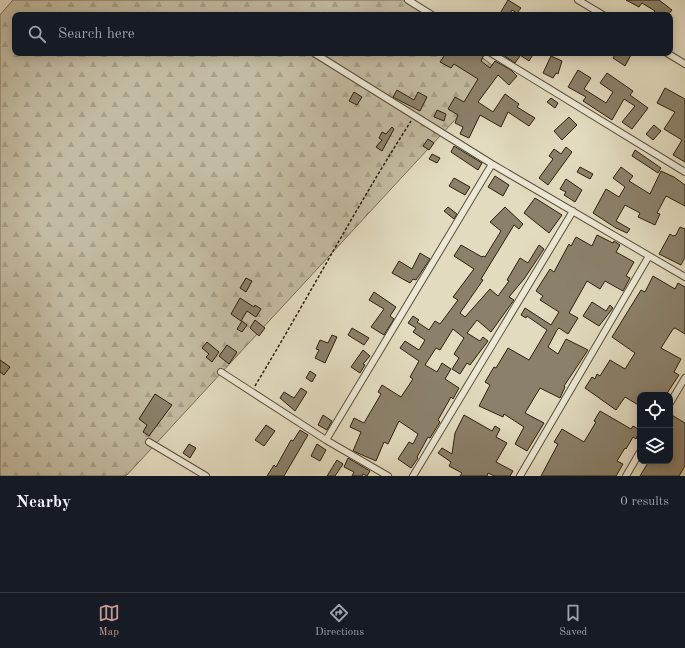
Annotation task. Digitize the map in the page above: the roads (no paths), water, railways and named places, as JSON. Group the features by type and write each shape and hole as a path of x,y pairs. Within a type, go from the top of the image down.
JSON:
{"street":[{"path":"408,0 427,12"},
{"path":"578,0 598,12"},
{"path":"319,56 492,164 685,277"},
{"path":"496,56 685,172"},
{"path":"672,56 685,64"},
{"path":"326,440 492,164"},
{"path":"413,476 573,211"},
{"path":"520,476 649,256"},
{"path":"221,372 326,440 388,476"},
{"path":"673,398 685,378"},
{"path":"150,442 206,476"},
{"path":"626,476 637,457"}]}
